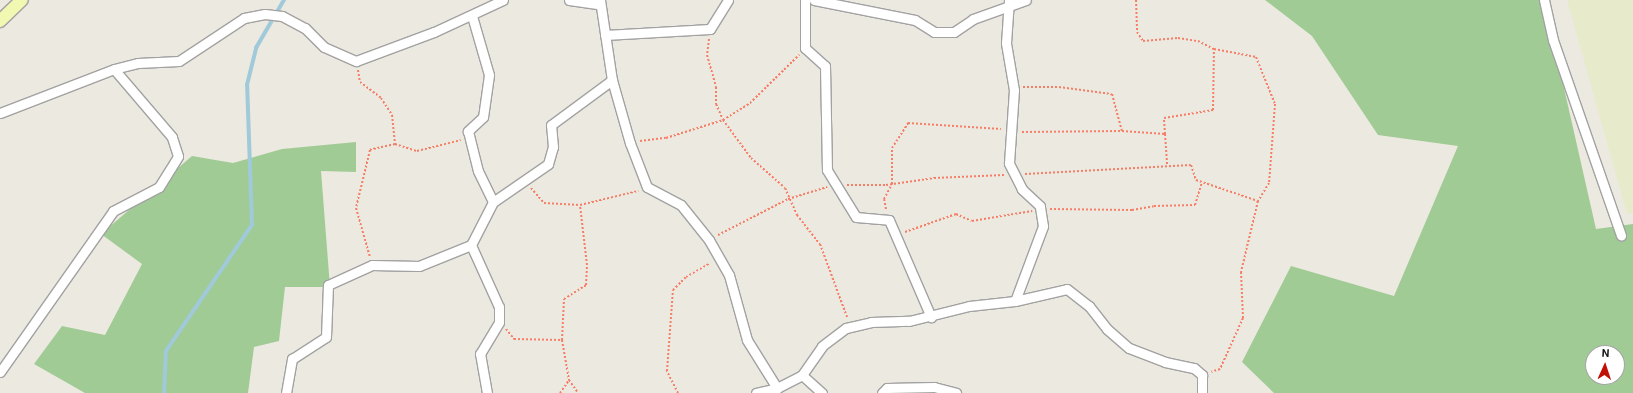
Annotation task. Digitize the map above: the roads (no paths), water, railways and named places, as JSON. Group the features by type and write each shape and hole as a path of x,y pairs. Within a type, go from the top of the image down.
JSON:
{"street":[{"path":"0,21 22,0"},
{"path":"0,113 114,69 138,63 179,61 244,18 265,14 282,16 305,28 324,47 356,61 472,16 503,0"},
{"path":"569,0 600,2 612,80 630,143 647,187 681,205 719,257 729,275 747,340 777,388"},
{"path":"605,35 710,29 728,0"},
{"path":"805,0 805,48 825,66 827,170 856,217 889,220 897,235 931,317"},
{"path":"814,0 915,20 934,32 954,32 973,19 1009,4 1026,0"},
{"path":"1544,0 1553,40 1621,235"},
{"path":"1009,4 1006,43 1014,88 1009,163 1022,190 1040,209 1043,226 1015,301"},
{"path":"472,16 489,75 483,117 468,131 478,171 494,202"},
{"path":"0,372 113,211 159,187 178,156 172,137 114,69"},
{"path":"286,393 292,359 326,337 328,285 372,265 419,266 471,245 494,202 526,183 548,164 553,147 550,125 612,80"},
{"path":"471,245 499,307 500,322 480,354 487,393"},
{"path":"756,393 777,388 802,375 822,346 851,327 870,322 909,322 969,306 1015,301 1067,289 1089,306 1107,329 1129,348 1165,362 1194,368 1202,375 1202,393"},
{"path":"802,375 822,393"},
{"path":"882,393 887,388 934,387 956,393"}],"waterway":[{"path":"164,393 166,351 252,225 247,85 256,48 284,0"}]}
